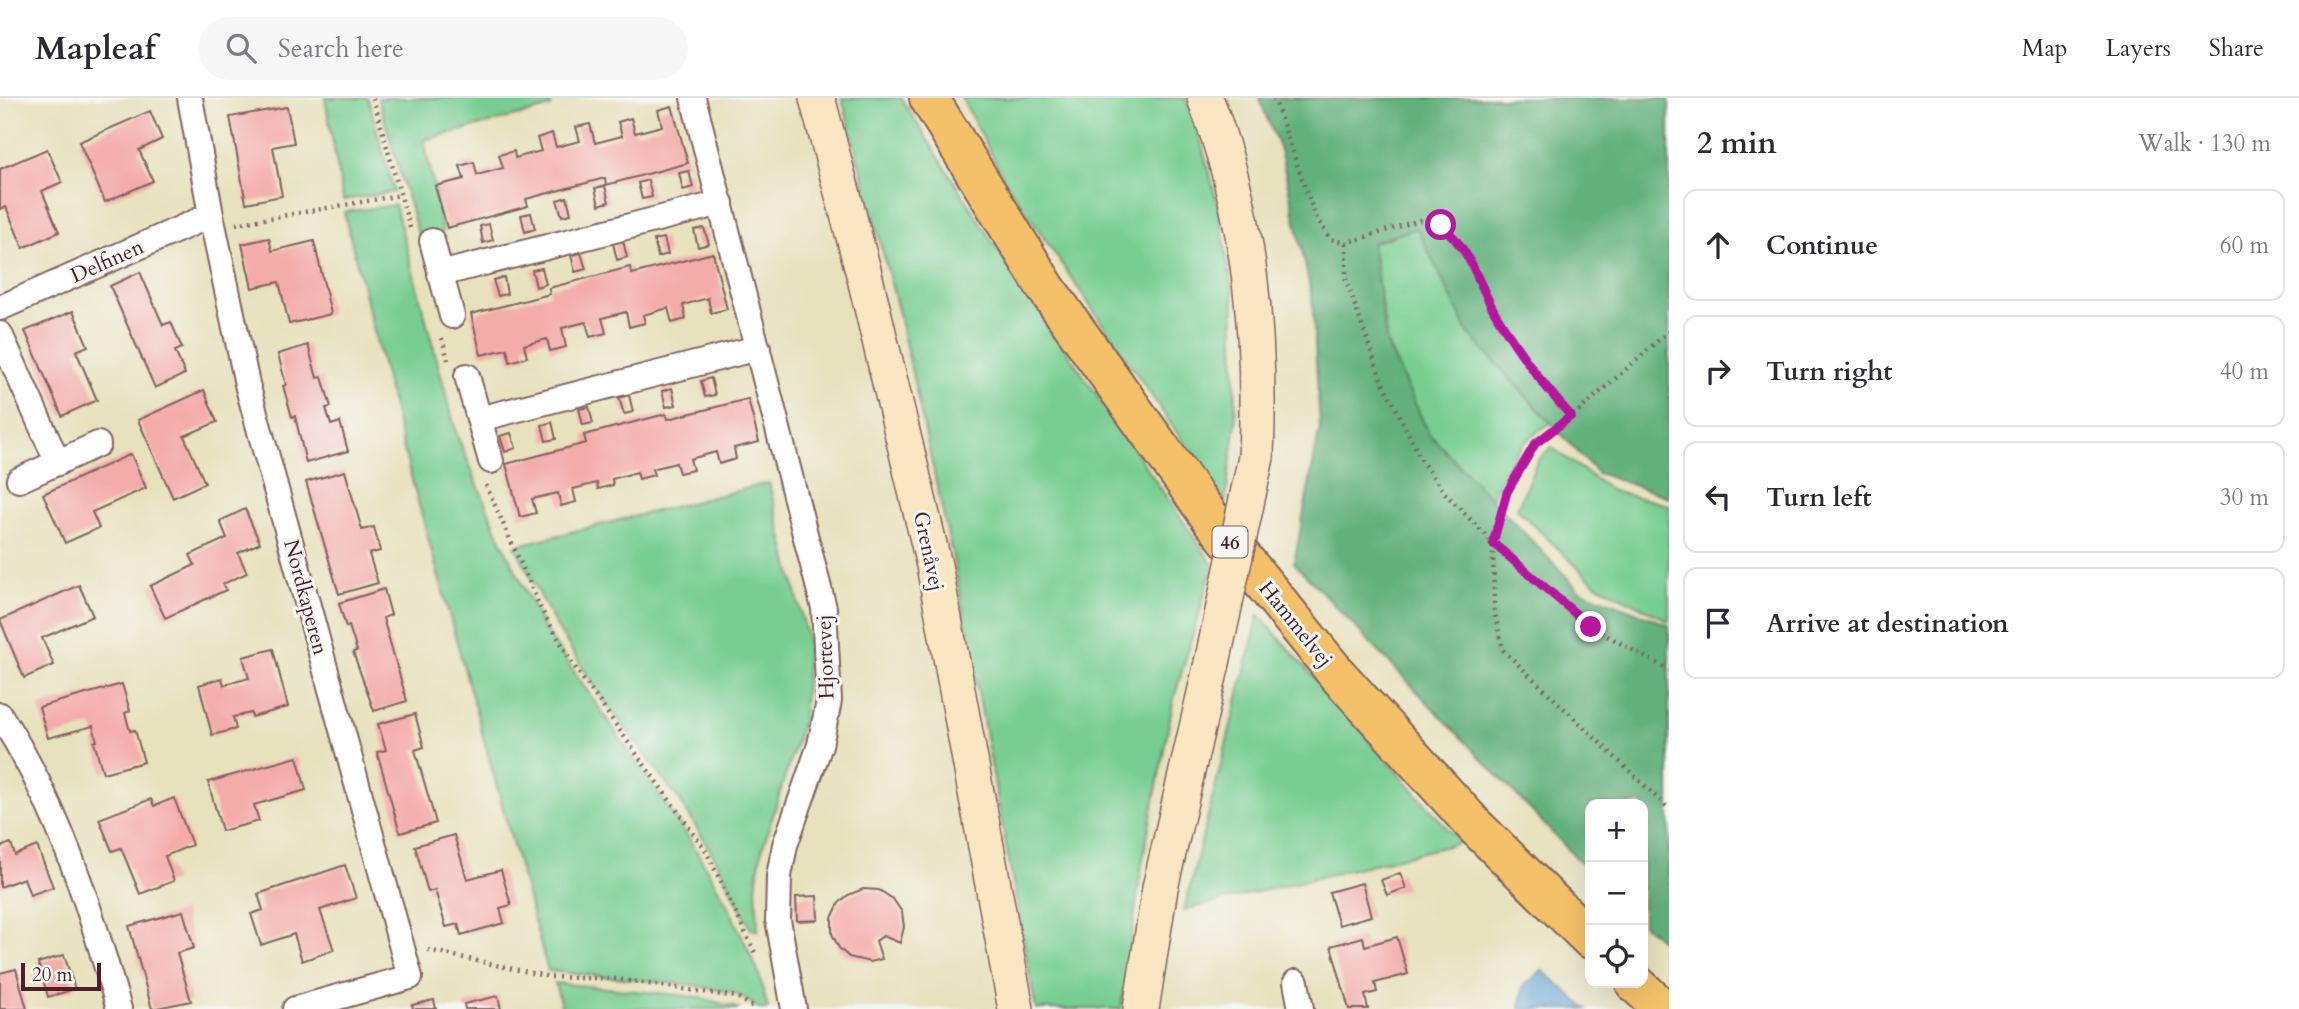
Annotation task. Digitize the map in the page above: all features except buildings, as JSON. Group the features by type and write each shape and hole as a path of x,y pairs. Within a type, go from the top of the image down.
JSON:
{"highway":[{"name":"Hammelvej","path":"929,98 1046,288 1212,520 1345,684 1475,827 1585,934"},
{"path":"1640,988 1662,1009"}],"street":[{"name":"Nordkaperen","path":"190,98 211,215 247,384 410,977 295,1009"},
{"name":"Hjortevej","path":"693,98 824,608 829,654 829,701 820,745 785,845 779,876 778,920 794,1009"},
{"name":"Grenåvej","path":"817,98 864,274 934,565 1016,1009"},
{"path":"1142,1009 1160,888 1256,457 1256,320 1245,238 1241,211 1205,98"},
{"path":"440,274 721,202"},
{"name":"Delfinen","path":"1,305 211,215"},
{"path":"421,236 440,274 446,323"},
{"path":"0,334 58,463"},
{"path":"479,419 758,348"},
{"path":"459,373 479,419 486,468"},
{"path":"19,480 98,444"},
{"path":"0,715 15,738 62,836 89,903 119,1009"},
{"path":"1296,982 1301,1009"}],"path":[{"path":"373,98 401,195 421,236"},
{"path":"1274,98 1314,213 1330,239 1346,243 1420,220 1441,225 1460,241 1495,313 1535,376 1571,416"},
{"path":"211,215 225,226 401,195"},
{"path":"1346,243 1346,280 1381,379 1423,463 1446,494 1493,543 1591,627 1669,670"},
{"path":"446,323 459,373"},
{"path":"1669,331 1535,444 1507,492 1493,543 1494,610 1503,650 1669,809"},
{"path":"486,468 541,609 578,672 663,786 706,851 759,961"},
{"path":"401,944 550,977 616,979 737,997 756,1009"}],"green space":[{"path":"325,98 368,98 394,192 343,200"},
{"path":"378,98 549,98 551,107 424,140 443,232 419,237"},
{"path":"842,98 901,98 1001,255 1213,565 1173,702 1142,864 1121,1009 1036,1009 955,567 898,310"},
{"path":"962,98 1185,98 1194,116 1218,205 1233,293 1236,422 1225,503 1007,184"},
{"path":"1259,98 1669,98 1669,497 1597,473 1469,334 1417,228 1372,243 1387,344 1429,434 1579,590 1669,625 1669,947 1648,928 1648,799 1585,799 1585,867 1294,563 1320,428 1312,297 1281,153"},
{"path":"395,205 457,435 499,536 542,625 690,840 727,904 758,971 768,1009 760,1009 735,993 694,985 548,971 404,451 344,212"},
{"path":"1417,228 1469,334 1551,423 1521,447 1491,499 1429,434 1387,344 1372,243"},
{"path":"1551,447 1612,491 1669,505 1669,621 1595,584 1517,509 1536,463"},
{"path":"769,483 808,641 803,720 761,853 756,887 758,931 751,929 714,856 682,804 602,697 556,626 515,546"},
{"path":"1259,615 1460,843 1184,910"},
{"path":"555,983 698,997 740,1009 562,1009"}],"water":[{"path":"1542,970 1587,1009 1520,1009 1523,987"}],"route":[{"path":"1441,225 1460,241 1495,313 1535,376 1571,416 1535,444 1507,492 1493,543 1591,627"}]}
